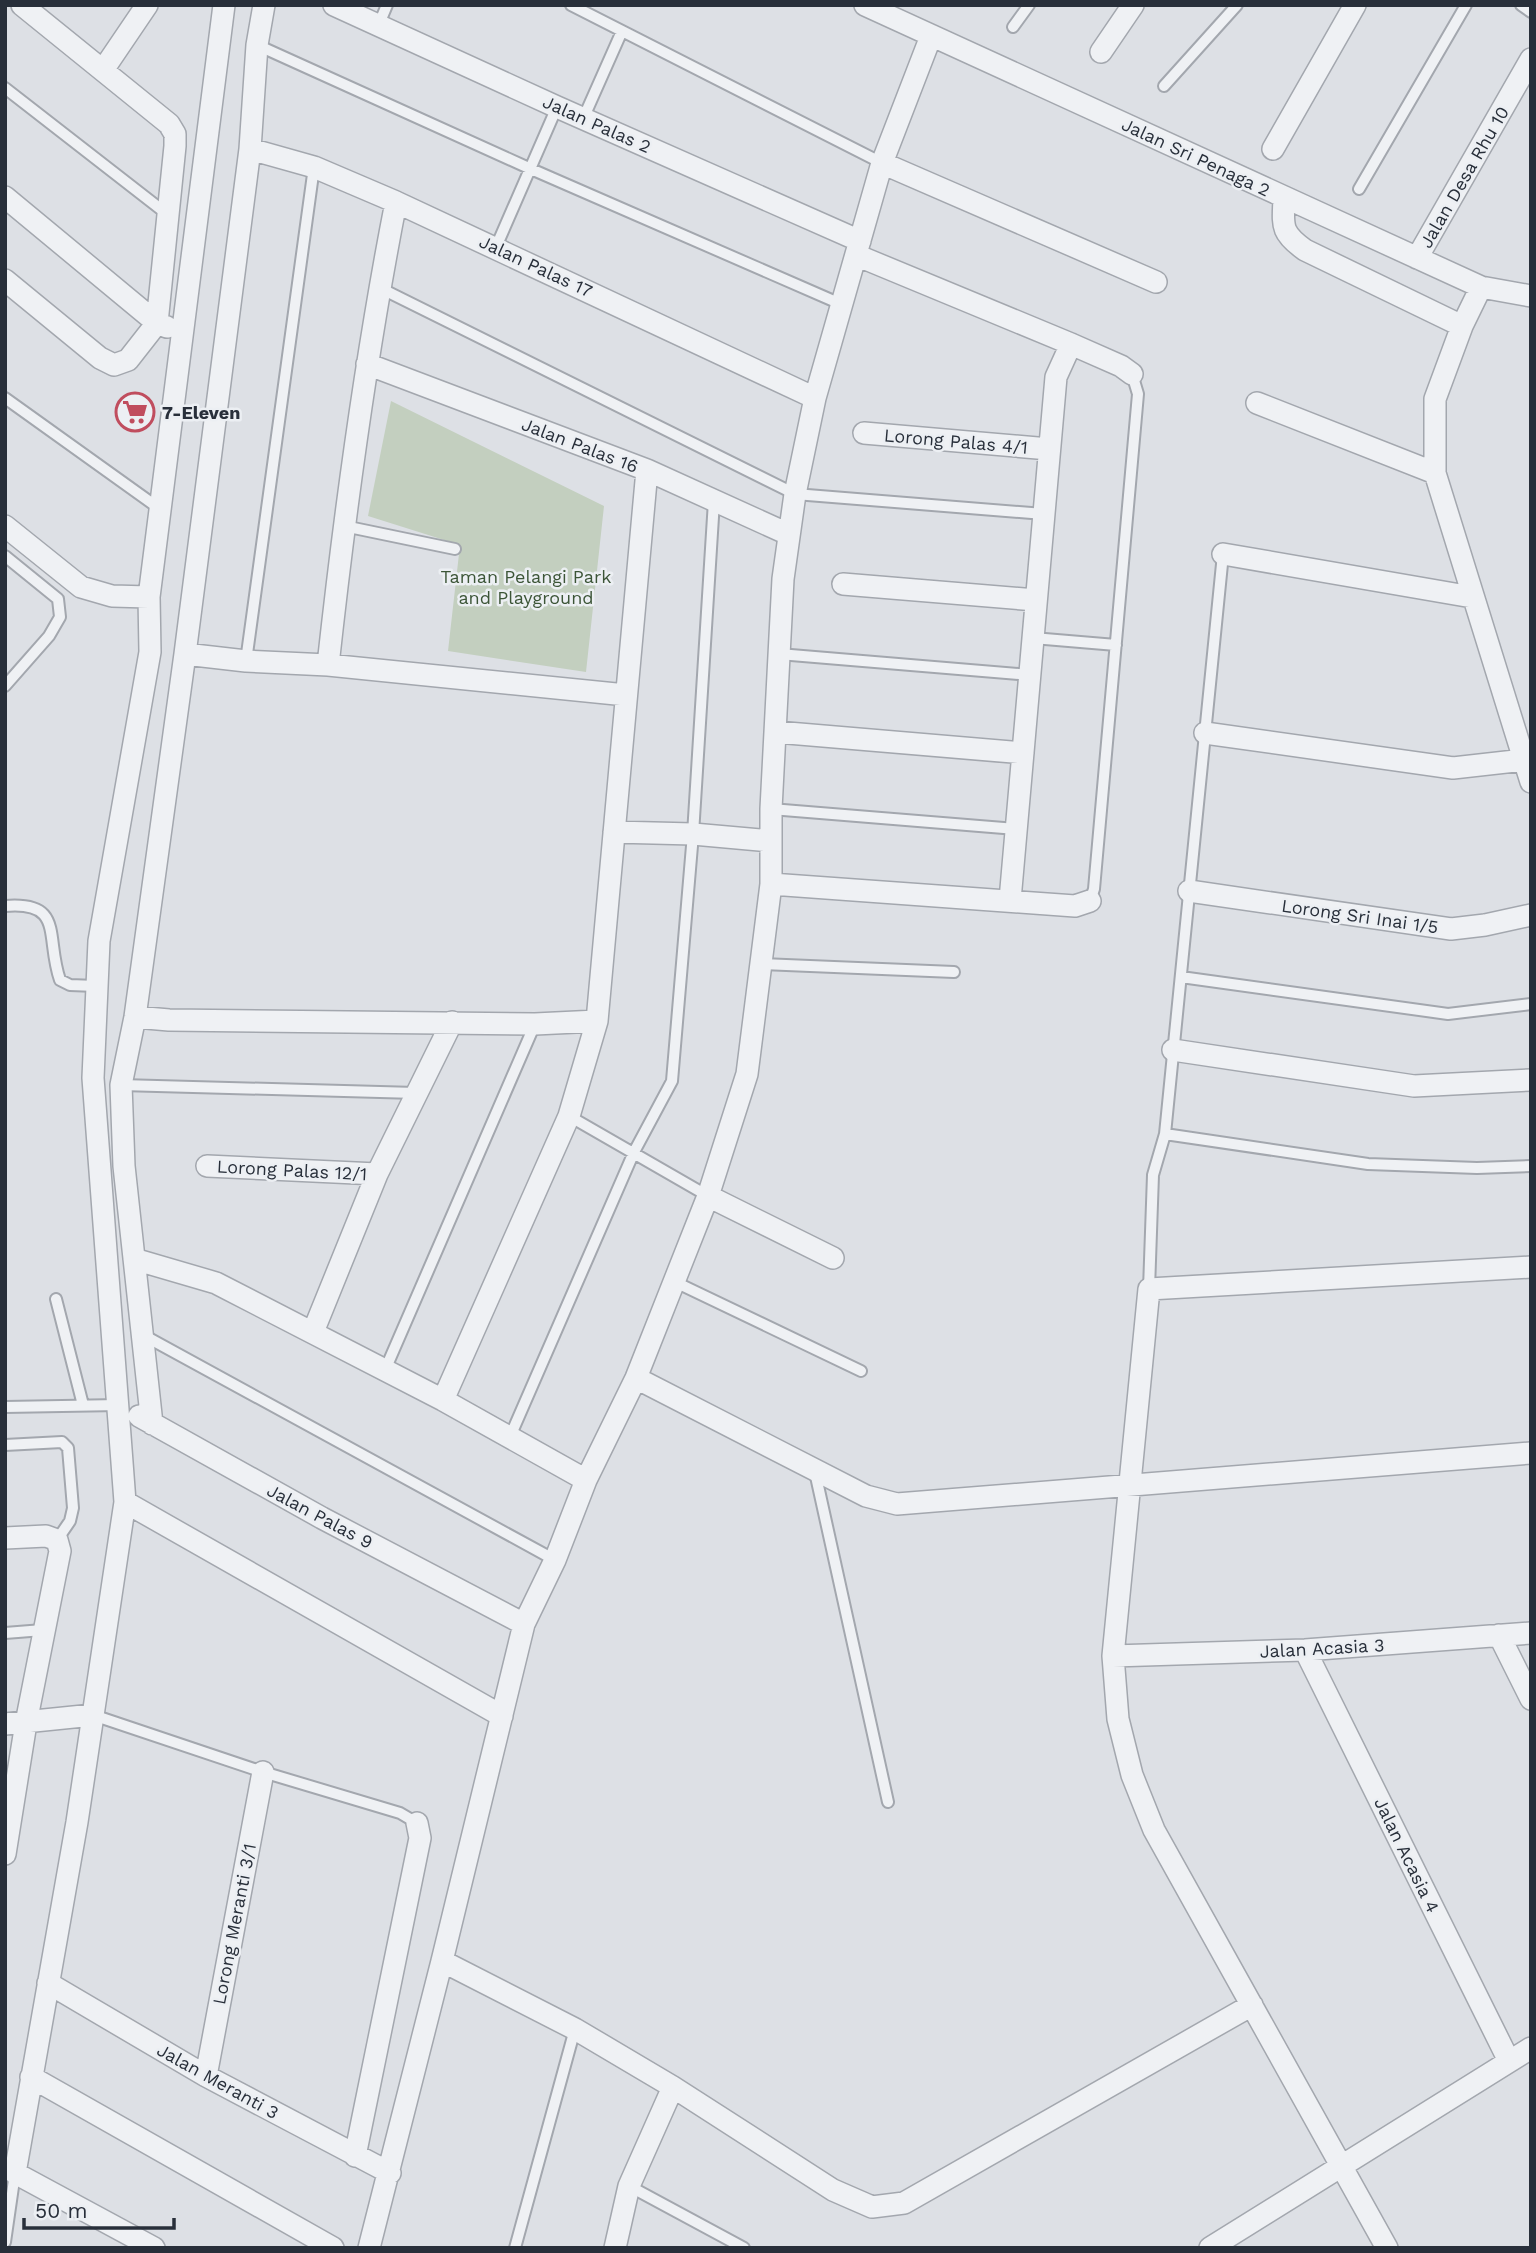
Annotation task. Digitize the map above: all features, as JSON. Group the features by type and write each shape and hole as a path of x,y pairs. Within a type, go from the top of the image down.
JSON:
{"street":[{"path":"5,280 100,358 114,365 128,360 157,323 175,146 175,134 169,124 22,5"},
{"path":"103,70 147,5"},
{"path":"154,2248 15,2173 93,1715 125,1502 93,1078 96,986 99,941 150,652 149,597 224,5"},
{"path":"152,1424 124,1166 121,1085 135,1017 185,654 250,149 257,45 264,5"},
{"name":"Jalan Palas 2","path":"334,5 383,15 557,107 858,248 1121,366 1132,374"},
{"name":"Jalan Sri Penaga 2","path":"865,5 1481,287 1531,296"},
{"path":"1101,52 1133,5"},
{"path":"1273,149 1355,5"},
{"path":"369,2248 390,2173 524,1624 555,1560 586,1480 636,1378 708,1196 747,1074 771,884 771,809 779,654 788,534 795,494 816,398 882,163 931,36"},
{"name":"Jalan Desa Rhu 10","path":"1417,258 1531,59"},
{"name":"Jalan Palas 17","path":"250,149 314,167 396,202 816,398"},
{"path":"882,163 1156,282"},
{"path":"1284,197 1283,225 1289,238 1297,244 1462,326"},
{"path":"5,198 157,323 183,332"},
{"path":"328,665 367,364 396,202"},
{"path":"1481,287 1462,326 1435,398 1435,473 1531,782"},
{"path":"1010,900 1056,377 1072,344"},
{"name":"Jalan Palas 16","path":"367,364 647,470 788,534"},
{"path":"1257,403 1435,473"},
{"name":"Lorong Palas 4/1","path":"864,433 1049,449"},
{"path":"443,1400 569,1116 597,1021 647,470"},
{"path":"5,526 81,587 112,596 149,597"},
{"path":"1223,554 1472,597"},
{"path":"843,584 1036,600"},
{"path":"185,654 246,661 328,665 626,695"},
{"path":"776,732 1023,753"},
{"path":"1205,733 1453,768 1524,761"},
{"path":"614,832 693,834 771,841"},
{"path":"771,884 1075,906 1090,901"},
{"name":"Lorong Sri Inai 1/5","path":"1189,891 1451,929 1531,915"},
{"path":"135,1017 169,1020 535,1024 597,1021"},
{"path":"313,1332 377,1174 452,1021"},
{"path":"1173,1050 1414,1086 1531,1080"},
{"name":"Lorong Palas 12/1","path":"207,1166 377,1174"},
{"path":"708,1196 833,1258"},
{"path":"134,1259 216,1283 443,1400 586,1480"},
{"path":"1387,2248 1154,1830 1132,1774 1118,1719 1113,1656 1149,1289 1531,1268"},
{"path":"636,1378 866,1496 897,1504 1531,1453"},
{"name":"Jalan Palas 9","path":"119,1405 322,1518 524,1624"},
{"path":"125,1502 502,1716"},
{"path":"5,1538 46,1535 57,1540 60,1551 43,1630 16,1723 5,1854"},
{"name":"Jalan Acasia 3","path":"1113,1656 1305,1650 1531,1633"},
{"path":"1499,1635 1531,1699"},
{"name":"Jalan Acasia 4","path":"1305,1650 1509,2061"},
{"path":"16,1723 93,1715"},
{"name":"Lorong Meranti 3/1","path":"206,2076 263,1772"},
{"path":"355,2156 420,1838 416,1823"},
{"path":"442,1961 575,2029 673,2087 833,2190 872,2207 904,2203 1252,2005"},
{"name":"Jalan Meranti 3","path":"48,1983 206,2076 390,2173"},
{"path":"1210,2248 1531,2048"},
{"path":"31,2077 334,2248"},
{"path":"615,2248 629,2186 673,2087"}],"lane":[{"path":"571,5 882,163"},
{"path":"1013,27 1029,5"},
{"path":"1164,86 1237,5"},
{"path":"1359,189 1466,5"},
{"path":"1521,5 1531,12"},
{"path":"583,118 622,31"},
{"path":"257,45 531,169 843,305"},
{"path":"5,88 167,214"},
{"path":"496,247 557,107"},
{"path":"246,661 314,167"},
{"path":"380,288 795,494 1044,514"},
{"path":"1090,901 1094,889 1138,394 1132,374"},
{"path":"5,398 160,509"},
{"path":"509,1439 634,1152 672,1081 693,834 714,501"},
{"path":"344,526 455,549"},
{"path":"1149,1289 1153,1175 1165,1134 1223,554"},
{"path":"5,556 58,599 60,617 49,636 5,686"},
{"path":"1033,639 1116,645"},
{"path":"779,654 1030,675"},
{"path":"771,809 1016,829"},
{"path":"5,906 24,904 41,910 48,919 54,964 60,980 70,985 96,986"},
{"path":"762,964 954,972"},
{"path":"1181,977 1448,1014 1531,1004"},
{"path":"385,1370 535,1024"},
{"path":"121,1085 416,1093"},
{"path":"569,1116 708,1196"},
{"path":"1165,1134 1368,1164 1477,1168 1531,1166"},
{"path":"674,1281 861,1371"},
{"path":"55,1299 83,1405"},
{"path":"141,1334 555,1560"},
{"path":"5,1407 119,1405"},
{"path":"5,1445 62,1442 68,1448 73,1508 70,1521 57,1540"},
{"path":"815,1469 888,1802"},
{"path":"5,1633 43,1630"},
{"path":"93,1715 263,1772 400,1813 416,1823"},
{"path":"515,2248 575,2029"},
{"path":"5,2242 15,2173"},
{"path":"629,2186 744,2248"}],"green space":[{"name":"Taman Pelangi Park and Playground","path":"391,401 604,506 586,672 448,651 460,545 368,516"}],"place":[{"name":"7-Eleven","path":"135,412"}]}
